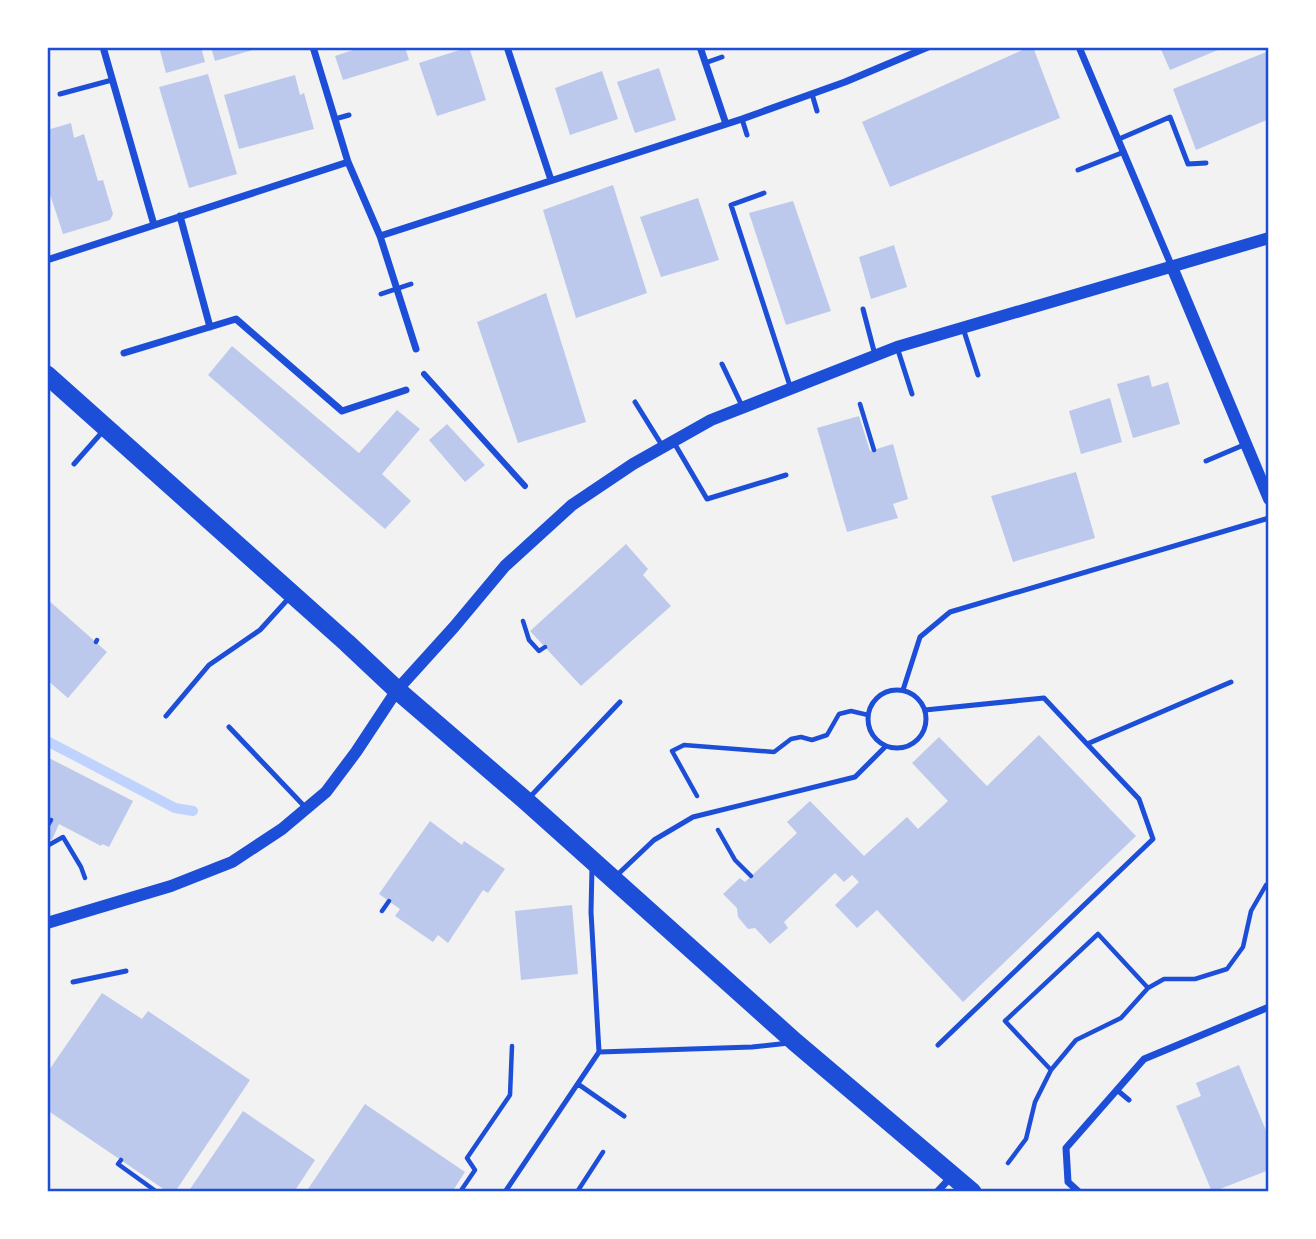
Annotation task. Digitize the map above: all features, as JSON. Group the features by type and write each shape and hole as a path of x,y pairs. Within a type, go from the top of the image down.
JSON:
{"highway":[{"path":"47,375 397,690 956,1184 972,1192"}],"street":[{"path":"103,47 154,225"},
{"path":"313,47 348,162 380,236 416,349"},
{"path":"508,47 551,180"},
{"path":"700,47 726,124"},
{"path":"380,236 742,119 845,82 928,47"},
{"path":"1079,47 1269,499"},
{"path":"47,260 348,162"},
{"path":"180,216 210,327"},
{"path":"48,918 171,886 232,862 282,829 326,792 397,690 505,566 572,505 633,464 711,420 897,347 1269,238"},
{"path":"124,353 236,319 342,411 406,390"},
{"path":"424,374 525,486"},
{"path":"1079,1192 1068,1182 1066,1148 1144,1059 1269,1007"},
{"path":"937,1192 956,1184"}],"lane":[{"path":"705,63 722,57"},
{"path":"60,94 112,80"},
{"path":"812,94 817,111"},
{"path":"335,119 349,115"},
{"path":"1119,139 1170,117 1188,164 1206,163"},
{"path":"742,119 747,135"},
{"path":"1078,170 1124,152"},
{"path":"764,193 731,205 791,389"},
{"path":"381,293 411,284"},
{"path":"863,309 876,355"},
{"path":"963,328 978,374"},
{"path":"897,347 912,394"},
{"path":"722,364 743,408"},
{"path":"635,402 707,499 786,475"},
{"path":"74,464 106,428"},
{"path":"1206,461 1246,444"},
{"path":"903,691 920,637 950,612 1269,518"},
{"path":"166,716 209,665 260,630 292,594"},
{"path":"1087,744 1231,682"},
{"path":"894,690 903,691 913,694 920,701 927,719 925,729 913,744 895,749 877,741 871,734 868,715 877,698 894,690"},
{"path":"925,710 1044,698 1139,799 1153,838 938,1045"},
{"path":"526,802 620,702"},
{"path":"229,727 307,808"},
{"path":"613,879 654,839 693,817 855,777 886,746"},
{"path":"505,1192 599,1052 591,912 592,861"},
{"path":"74,982 126,971"},
{"path":"599,1052 752,1047 796,1042"},
{"path":"578,1084 624,1116"},
{"path":"1117,1090 1129,1100"}],"path":[{"path":"860,404 874,450"},
{"path":"523,621 529,640 539,651 545,647"},
{"path":"682,770 672,751 684,745 774,752 791,739 802,737 812,740 827,735 839,715 851,711 868,715"},
{"path":"47,827 51,820"},
{"path":"47,846 63,837 85,878"},
{"path":"735,860 751,876"},
{"path":"1008,1163 1026,1139 1035,1102 1051,1070 1076,1040 1121,1018 1148,988 1164,979 1195,979 1227,969 1243,947 1251,911 1269,884"},
{"path":"382,911 389,901"},
{"path":"1051,1070 1005,1021 1098,934 1148,988"},
{"path":"460,1192 475,1170 467,1158 510,1095 512,1045"},
{"path":"577,1192 603,1152"},
{"path":"121,1160 118,1164 157,1192"}],"building":[{"path":"159,47 201,47 205,62 166,73"},
{"path":"211,47 259,47 259,48 215,61"},
{"path":"362,47 405,47 409,60 343,80 335,56"},
{"path":"469,47 486,100 437,116 419,63"},
{"path":"1033,47 1060,118 890,187 862,122"},
{"path":"1160,47 1225,47 1170,70"},
{"path":"1269,51 1269,119 1196,150 1173,89"},
{"path":"659,68 676,120 635,133 617,82"},
{"path":"602,71 618,119 570,135 555,88"},
{"path":"208,74 237,174 189,188 159,87"},
{"path":"295,75 300,95 304,93 314,129 239,149 224,95"},
{"path":"71,123 74,138 84,134 98,181 103,180 113,214 110,220 63,234 47,185 47,130"},
{"path":"613,185 647,293 576,318 543,210"},
{"path":"698,198 719,260 661,277 640,217"},
{"path":"793,201 831,311 786,325 749,213"},
{"path":"894,245 907,287 871,299 859,257"},
{"path":"546,293 586,422 518,443 477,322"},
{"path":"232,346 359,453 397,410 420,429 382,474 411,501 385,529 208,375"},
{"path":"1149,375 1152,387 1168,382 1180,424 1133,438 1117,384"},
{"path":"1110,398 1122,442 1081,454 1069,411"},
{"path":"859,416 870,451 893,444 908,499 893,504 898,518 847,532 817,428"},
{"path":"447,424 485,465 465,482 429,440"},
{"path":"1076,472 1095,538 1013,562 991,496"},
{"path":"626,544 648,569 643,575 671,606 581,686 530,631"},
{"path":"47,599 107,652 68,698 47,680"},
{"path":"1039,735 1136,836 963,1002 877,910 857,928 835,905 859,882 852,875 844,882 835,873 784,922 788,928 770,944 755,928 748,929 738,917 737,908 723,894 740,878 745,882 797,833 787,822 810,801 864,856 907,817 918,829 948,801 912,763 939,737 987,786"},
{"path":"47,757 133,801 109,847 102,844 101,846 59,824 52,840 47,838"},
{"path":"430,821 462,845 464,841 505,869 488,893 483,890 448,943 438,935 433,942 395,916 400,909 379,894"},
{"path":"572,905 578,974 521,980 515,911"},
{"path":"102,993 142,1019 148,1011 250,1080 175,1192 168,1192 47,1110 47,1073"},
{"path":"1239,1065 1269,1138 1269,1170 1212,1192 1176,1106 1201,1096 1196,1083"},
{"path":"365,1104 465,1172 452,1192 306,1192"},
{"path":"243,1111 315,1160 294,1192 188,1192"}],"waterway":[{"path":"47,741 175,808 193,811"}]}
